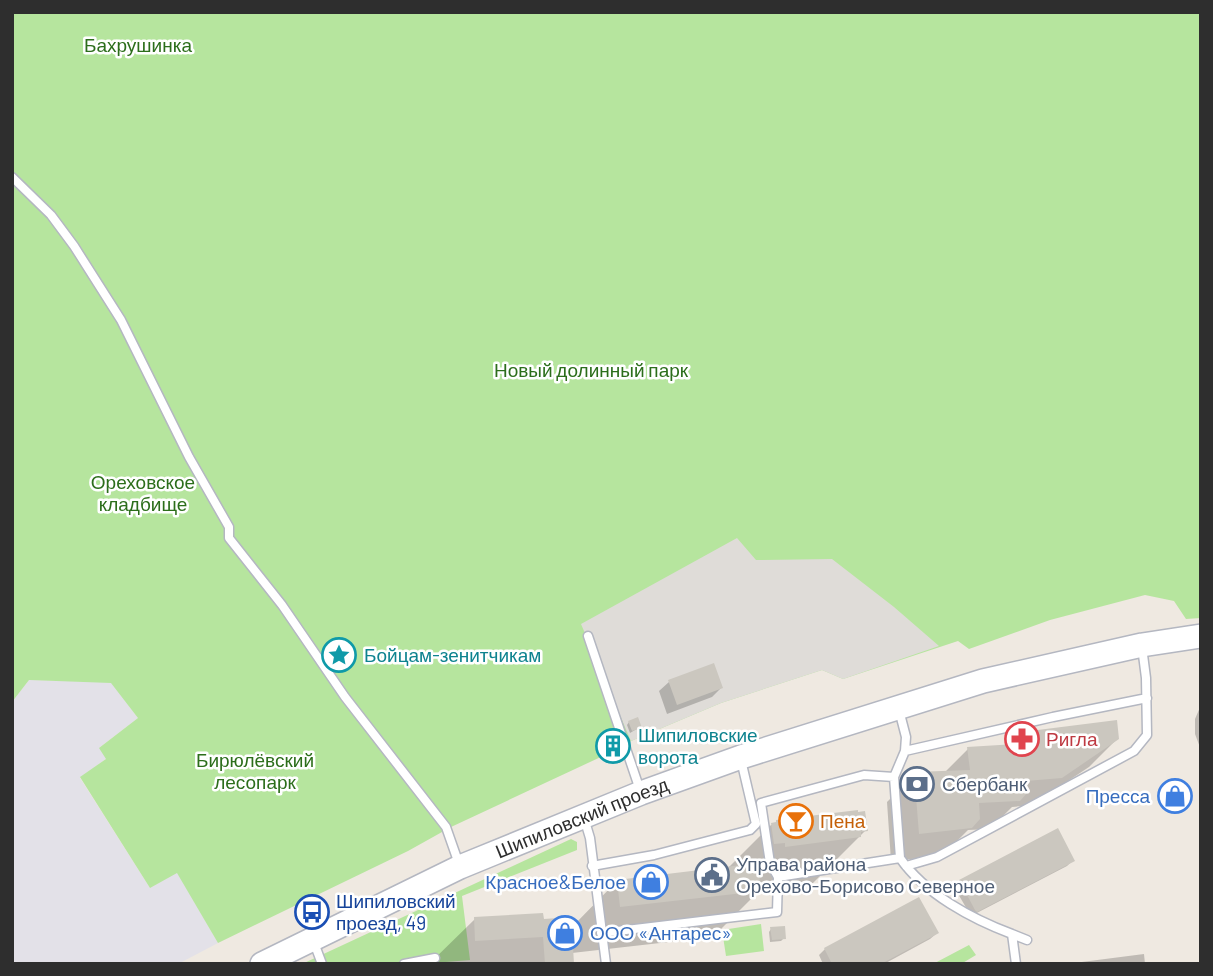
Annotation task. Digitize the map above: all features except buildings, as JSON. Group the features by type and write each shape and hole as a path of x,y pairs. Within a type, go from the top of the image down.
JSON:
{"main road":[{"name":"Шипиловский проезд","path":"262,964 460,867 641,793 741,757 983,681 1142,645 1201,636"}],"lane":[{"path":"12,177 51,215 121,320 189,457 229,527 229,538 282,605 345,697 446,827 460,867"},
{"path":"588,636 641,793"},
{"path":"906,866 937,857 1134,751 1147,736 1142,645"},
{"path":"905,751 1147,698"},
{"path":"898,707 905,737 905,751 894,777 900,858 951,903 990,926 1027,940"},
{"path":"592,866 654,855 750,830 755,824 741,757"},
{"path":"601,933 777,912 778,877 770,863 761,803 864,775 894,777"},
{"path":"583,816 590,838 606,964"},
{"path":"778,877 900,858"},
{"path":"1012,934 1016,964"},
{"path":"312,939 322,964"},
{"path":"404,964 435,958"}],"shaded area":[{"path":"737,538 756,560 832,559 939,646 843,679 822,670 721,703 631,741 581,624"},
{"path":"29,680 111,682 138,718 100,747 107,758 80,778 150,888 177,872 218,943 178,964 12,964 12,702"}],"green space":[{"name":"Новый долинный парк","path":"12,12 1201,12 1201,618 1186,619 1174,601 1145,595 1050,620 969,649 958,641 843,679 822,670 721,703 631,741 218,943 177,873 150,888 80,777 106,759 99,748 138,718 111,683 29,680 12,702"},
{"path":"571,839 577,842 577,850 462,896 470,960 422,964 302,964"},
{"path":"761,924 764,951 726,956 722,930"},
{"path":"969,945 976,955 961,964 933,964"}],"place":[{"name":"Бойцам-зенитчикам","path":"339,655"},
{"name":"Ригла","path":"1022,739"},
{"name":"Шипиловские ворота","path":"613,746"},
{"name":"Сбербанк","path":"917,784"},
{"name":"Пресса","path":"1175,796"},
{"name":"Пена","path":"796,821"},
{"name":"Управа района Орехово-Борисово Северное","path":"712,875"},
{"name":"Красное&Белое","path":"651,882"},
{"name":"Шипиловский проезд, 49","path":"312,912"},
{"name":"ООО «Антарес»","path":"565,933"}],"park label":[{"name":"Бахрушинка","path":"138,45"},
{"name":"Ореховское кладбище","path":"143,493"},
{"name":"Бирюлёвский лесопарк","path":"255,771"}]}
